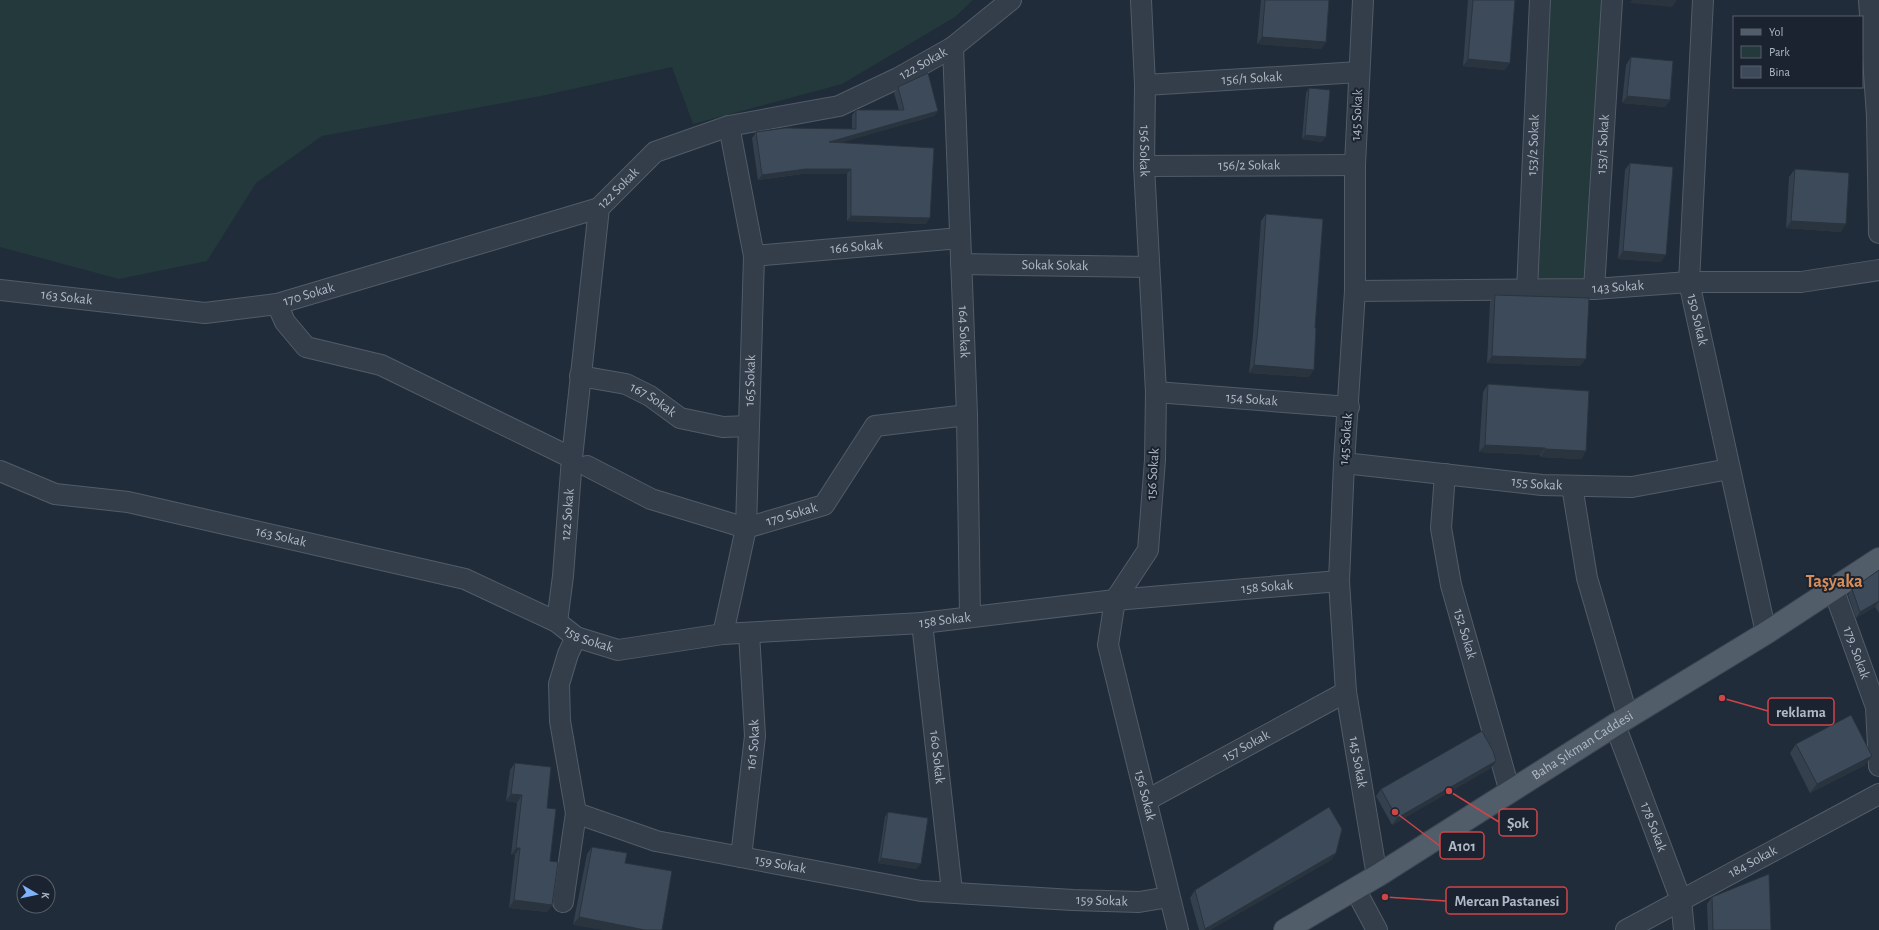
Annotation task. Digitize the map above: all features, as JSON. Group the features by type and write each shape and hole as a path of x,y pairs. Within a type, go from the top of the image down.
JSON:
{"main road":[{"name":"Baha Şıkman Caddesi","path":"1285,930 1377,876 1621,721 1766,634 1833,588 1879,560"}],"street":[{"name":"122 Sokak","path":"557,622 580,462 580,376 599,208 655,152 730,126 839,106 898,78 953,47 1011,0"},
{"name":"156 Sokak","path":"1141,0 1145,84 1144,166 1156,392 1155,460 1148,550 1115,600 1108,645 1178,930"},
{"name":"145 Sokak","path":"1363,0 1355,165 1355,291 1349,407 1344,463 1339,581 1346,692 1377,876"},
{"name":"153/2 Sokak","path":"1527,290 1540,0"},
{"name":"153/1 Sokak","path":"1594,289 1612,0"},
{"name":"150 Sokak","path":"1703,0 1689,282 1766,634"},
{"path":"1869,0 1877,116 1879,233"},
{"name":"164 Sokak","path":"953,47 960,264 967,415 970,616"},
{"name":"156/1 Sokak","path":"1145,84 1359,72"},
{"name":"165 Sokak","path":"722,634 746,528 754,256 730,126"},
{"name":"156/2 Sokak","path":"1144,166 1355,165"},
{"name":"170 Sokak","path":"599,208 277,304 285,322 306,347 381,365 580,462 651,499 746,528 824,504 875,426 967,415"},
{"name":"166 Sokak","path":"754,256 960,238"},
{"name":"Sokak Sokak","path":"960,264 1149,267"},
{"name":"143 Sokak","path":"1355,291 1594,289 1689,282 1801,282 1879,270"},
{"name":"163 Sokak","path":"0,290 205,313 277,304"},
{"name":"167 Sokak","path":"580,376 626,384 650,396 680,418 723,427 749,426"},
{"name":"154 Sokak","path":"1156,392 1349,407"},
{"name":"155 Sokak","path":"1344,463 1542,485 1572,486 1632,487 1730,470"},
{"name":"163 Sokak","path":"0,471 55,494 128,502 465,580 557,622"},
{"name":"152 Sokak","path":"1445,474 1441,528 1451,585 1510,792"},
{"name":"178 Sokak","path":"1572,486 1587,578 1621,721 1680,900 1684,930"},
{"name":"158 Sokak","path":"557,622 576,637 618,650 722,634 922,623 970,616 1115,600 1339,581"},
{"name":"179. Sokak","path":"1833,588 1878,707 1879,766"},
{"name":"160 Sokak","path":"922,623 952,892"},
{"name":"161 Sokak","path":"741,856 755,736 749,633"},
{"path":"562,902 576,813 560,721 559,684 568,654 576,637"},
{"name":"157 Sokak","path":"1147,800 1346,692"},
{"name":"184 Sokak","path":"1626,930 1879,794"},
{"name":"159 Sokak","path":"576,813 656,841 921,891 1073,900 1138,902 1170,897"},
{"path":"1355,889 1377,930"}],"green space":[{"path":"0,0 973,0 955,17 842,84 693,124 672,67 541,96 322,136 256,183 207,261 119,279 0,247"},
{"path":"1540,0 1612,0 1594,289 1527,290"}],"building":[{"path":"1265,0 1329,0 1326,42 1262,37"},
{"path":"1473,0 1515,0 1510,63 1468,59"},
{"path":"1631,57 1673,61 1670,100 1627,96"},
{"path":"928,73 938,111 829,142 934,148 930,218 851,216 851,169 806,169 762,175 756,132 785,128 856,129 856,110 904,110 898,87"},
{"path":"1309,88 1330,90 1326,137 1305,135"},
{"path":"1630,163 1673,167 1666,255 1623,251"},
{"path":"1795,169 1849,173 1846,224 1791,221"},
{"path":"1266,214 1323,219 1315,328 1314,370 1254,365"},
{"path":"1495,295 1589,298 1586,359 1492,356"},
{"path":"1488,384 1589,391 1586,451 1485,445"},
{"path":"1879,570 1879,601 1860,612 1852,589"},
{"path":"1851,715 1872,756 1817,784 1796,744"},
{"path":"1482,731 1493,751 1496,761 1397,818 1381,789"},
{"path":"515,763 551,767 547,808 556,809 550,861 558,862 552,905 514,900 520,848 516,848 522,795 511,794"},
{"path":"1329,807 1342,829 1336,853 1205,929 1195,890"},
{"path":"888,812 928,818 921,864 881,858"},
{"path":"592,847 627,853 625,863 672,871 662,930 645,930 579,917"},
{"path":"1769,874 1771,930 1713,930 1712,897"}],"place":[{"name":"reklama","path":"1722,698"},
{"name":"Şok","path":"1449,791"},
{"name":"A101","path":"1395,812"},
{"name":"Mercan Pastanesi","path":"1385,897"}],"district":[{"name":"Taşyaka","path":"1834,582"}]}
